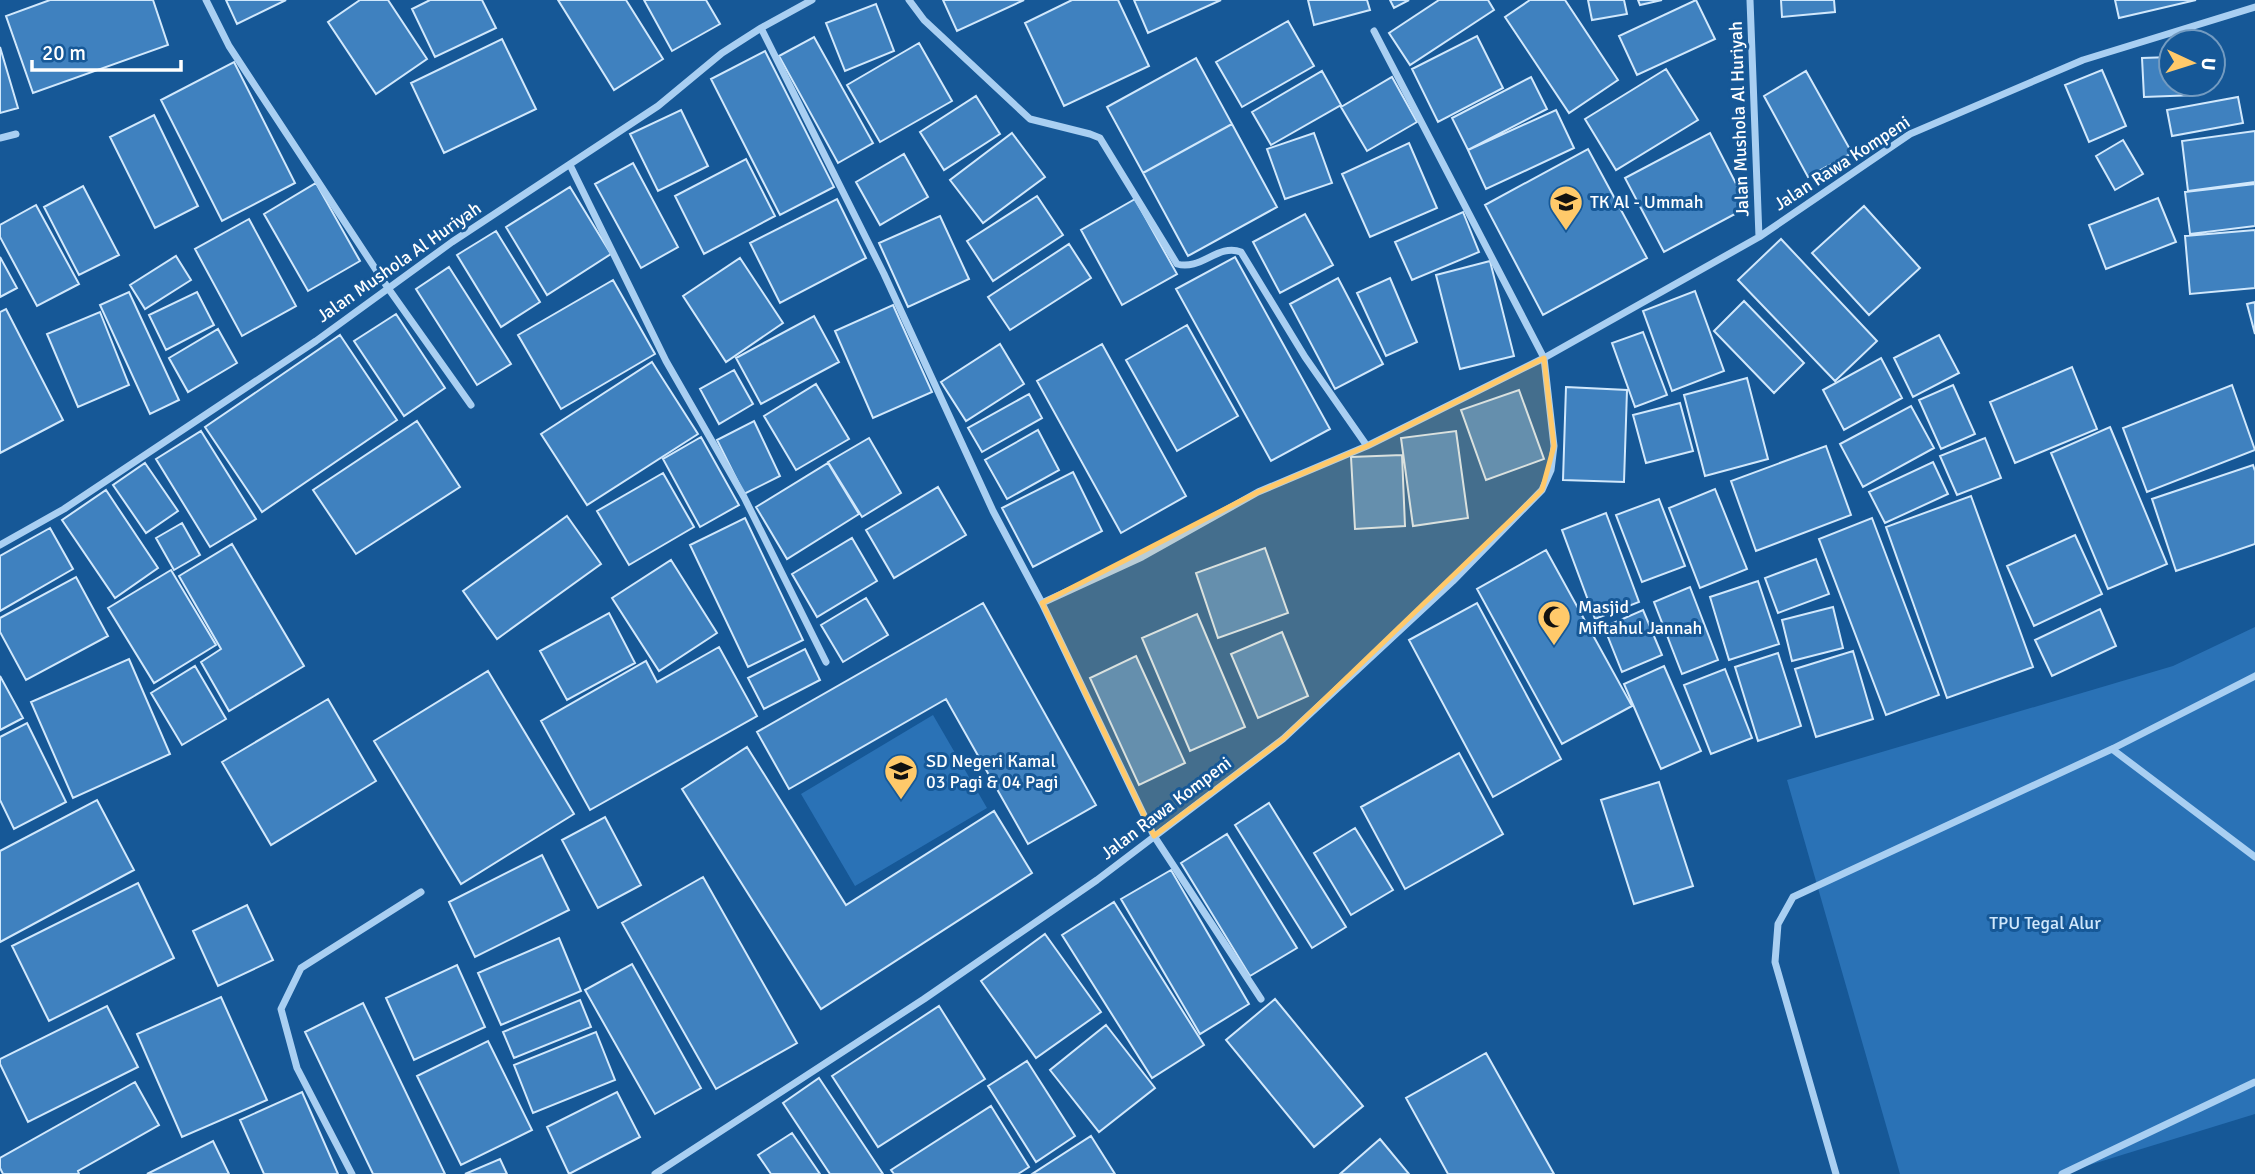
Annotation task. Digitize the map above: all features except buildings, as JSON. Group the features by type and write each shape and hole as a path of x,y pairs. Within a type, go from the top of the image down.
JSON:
{"street":[{"path":"206,0 229,46 388,288 471,405"},
{"name":"Jalan Mushola Al Huriyah","path":"0,545 64,509 316,341 452,242 658,106 722,53 812,0"},
{"path":"909,0 924,20 1030,119 1100,138 1177,264 1192,266 1227,250 1241,252 1305,357 1367,446"},
{"name":"Jalan Mushola Al Huriyah","path":"1750,0 1759,237"},
{"name":"Jalan Rawa Kompeni","path":"1042,603 1142,556 1258,492 1367,446 1544,358 1759,237 1910,134 2083,60 2255,7"},
{"path":"761,28 884,274 993,511 1042,603 1154,836 1261,999"},
{"name":"Jalan Rawa Kompeni","path":"655,1174 923,999 1097,880 1283,739 1452,581 1542,490 1551,470 1554,446 1544,358 1374,31"},
{"path":"0,138 16,134"},
{"path":"569,165 666,361 744,496 826,662"},
{"path":"1836,1174 1775,962 1778,924 1793,897 2112,749 2255,676"},
{"path":"2112,749 2255,857"},
{"path":"352,1174 297,1068 281,1009 301,968 421,892"},
{"path":"2062,1174 2255,1082"}],"highlighted area":[{"path":"1544,358 1554,446 1542,490 1283,739 1154,836 1042,603 1258,492 1367,446"}],"green space":[{"name":"TPU Tegal Alur","path":"2255,627 2255,1114 2060,1174 1900,1174 1787,780 2173,666"},
{"path":"933,715 987,808 855,886 801,794"}],"place":[{"name":"TK Al - Ummah","path":"1566,232"},
{"name":"Masjid Miftahul Jannah","path":"1554,647"},
{"name":"SD Negeri Kamal 03 Pagi & 04 Pagi","path":"901,801"}]}
